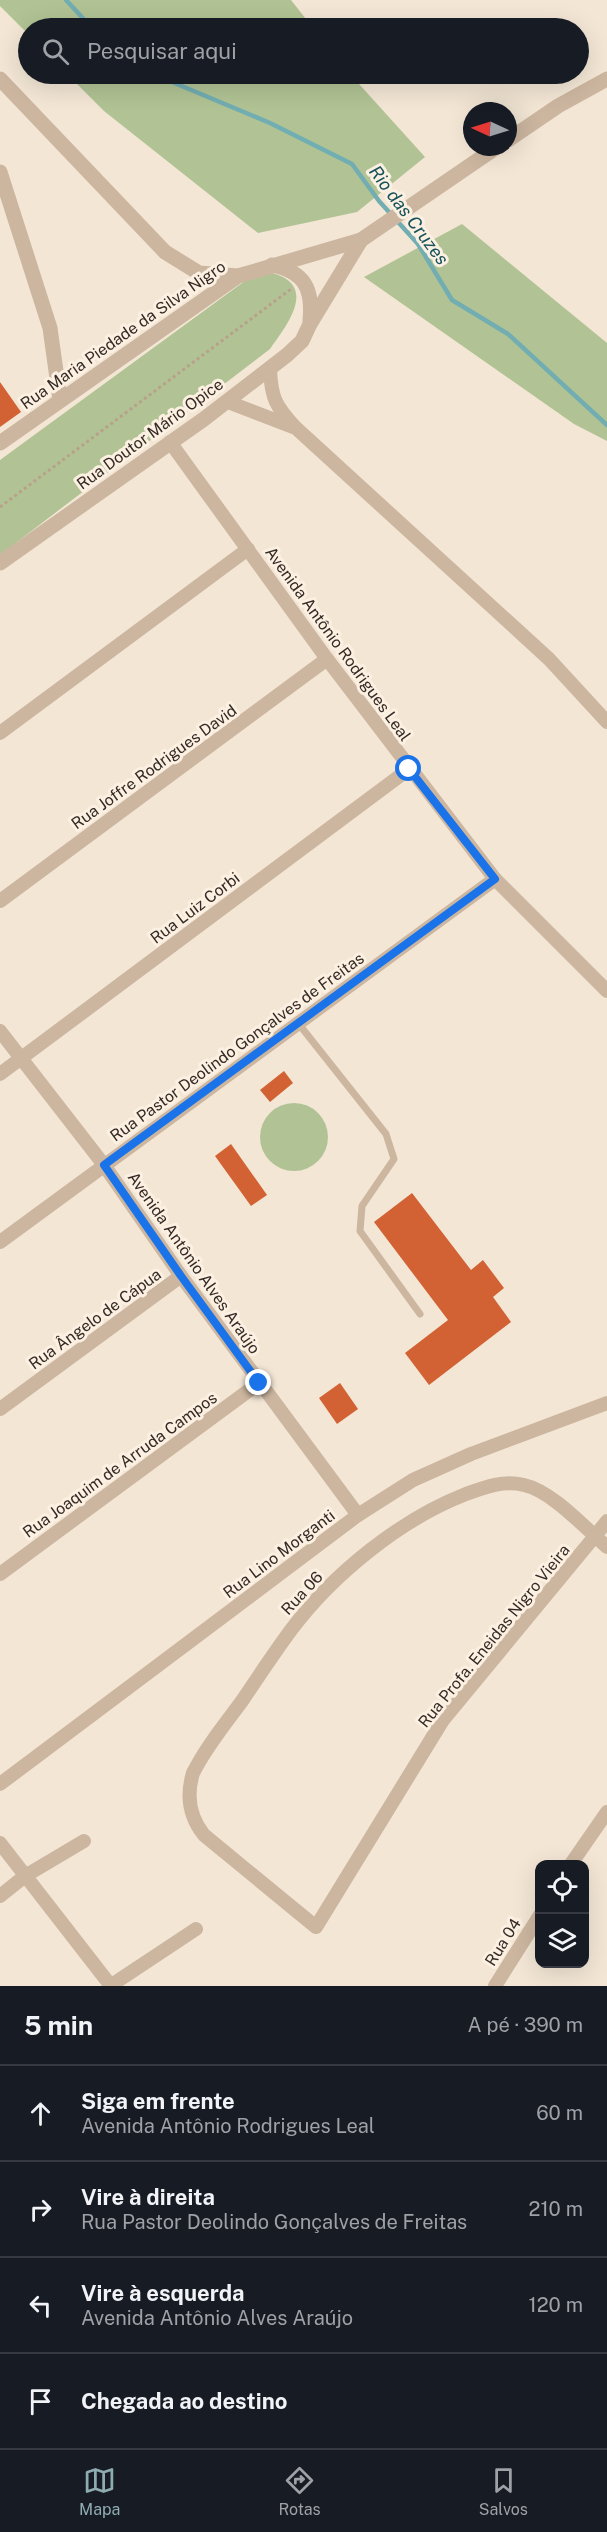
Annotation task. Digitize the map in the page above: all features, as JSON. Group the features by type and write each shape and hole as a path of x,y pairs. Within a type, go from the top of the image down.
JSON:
{"street":[{"path":"0,79 165,252 199,273 238,276"},
{"path":"517,134 558,106 607,79"},
{"name":"Rua Maria Piedade da Silva Nigro","path":"0,443 238,276 361,240 484,156"},
{"path":"0,172 50,328 60,400"},
{"name":"Rua Doutor Mário Opice","path":"0,564 228,402 303,341 310,324 361,240"},
{"path":"271,265 289,269 303,280 310,293 310,324"},
{"path":"270,369 272,395 275,402 296,428 549,659 607,722"},
{"path":"228,402 296,428"},
{"name":"Avenida Antônio Rodrigues Leal","path":"170,442 327,659 495,879 607,991"},
{"path":"0,733 248,549"},
{"name":"Rua Joffre Rodrigues David","path":"0,901 327,659"},
{"name":"Rua Luiz Corbi","path":"0,1074 409,769"},
{"name":"Rua Pastor Deolindo Gonçalves de Freitas","path":"0,1242 495,879"},
{"name":"Avenida Antônio Alves Araújo","path":"0,1031 104,1165 181,1276 358,1515"},
{"name":"Rua Ângelo de Cápua","path":"0,1409 181,1276"},
{"name":"Rua Joaquim de Arruda Campos","path":"0,1574 259,1383"},
{"name":"Rua Lino Morganti","path":"0,1784 358,1515 413,1480 471,1454 607,1403"},
{"name":"Rua 06","path":"316,1927 204,1835 194,1820 189,1801 190,1782 197,1764 292,1628 333,1583 380,1543 414,1519 451,1500 490,1485 513,1483 545,1493 595,1536"},
{"name":"Rua Profa. Eneidas Nigro Vieira","path":"316,1927 443,1720 607,1521"},
{"path":"595,1536 607,1547"},
{"path":"574,1860 607,1812"},
{"path":"0,1896 25,1876 84,1841"},
{"path":"0,1843 110,1986 196,1929"},
{"name":"Rua 04","path":"495,1986 535,1923"}],"lane":[{"path":"298,1023 386,1134 394,1159 362,1206 360,1231 420,1314"}],"path":[{"path":"0,507 303,280"}],"green space":[{"path":"0,0 291,0 305,18 18,18 18,24 0,6"},
{"path":"77,84 359,84 425,157 357,212 258,233 104,111"},
{"path":"462,224 607,343 607,441 574,424 364,277"},
{"path":"268,272 284,277 293,285 296,295 291,317 270,349 0,555 0,460 253,275"},
{"path":"294,1103 307,1106 318,1113 325,1124 328,1137 325,1150 318,1161 307,1168 294,1171 281,1168 270,1161 263,1150 260,1137 263,1124 270,1113 281,1106"}],"building":[{"path":"0,382 21,412 0,427"},
{"path":"284,1071 293,1083 270,1102 260,1090"},
{"path":"231,1144 267,1195 251,1206 215,1156"},
{"path":"412,1193 471,1270 483,1260 504,1288 493,1297 511,1322 429,1385 405,1353 448,1320 374,1222"},
{"path":"340,1383 358,1409 337,1424 319,1398"}],"waterway":[{"name":"Rio das Cruzes","path":"66,0 83,18"},
{"name":"Rio das Cruzes","path":"177,84 270,123 352,164 379,201 418,244 452,300 508,334 607,425"}],"route":[{"path":"259,1383 104,1165 495,879 409,769"}]}
